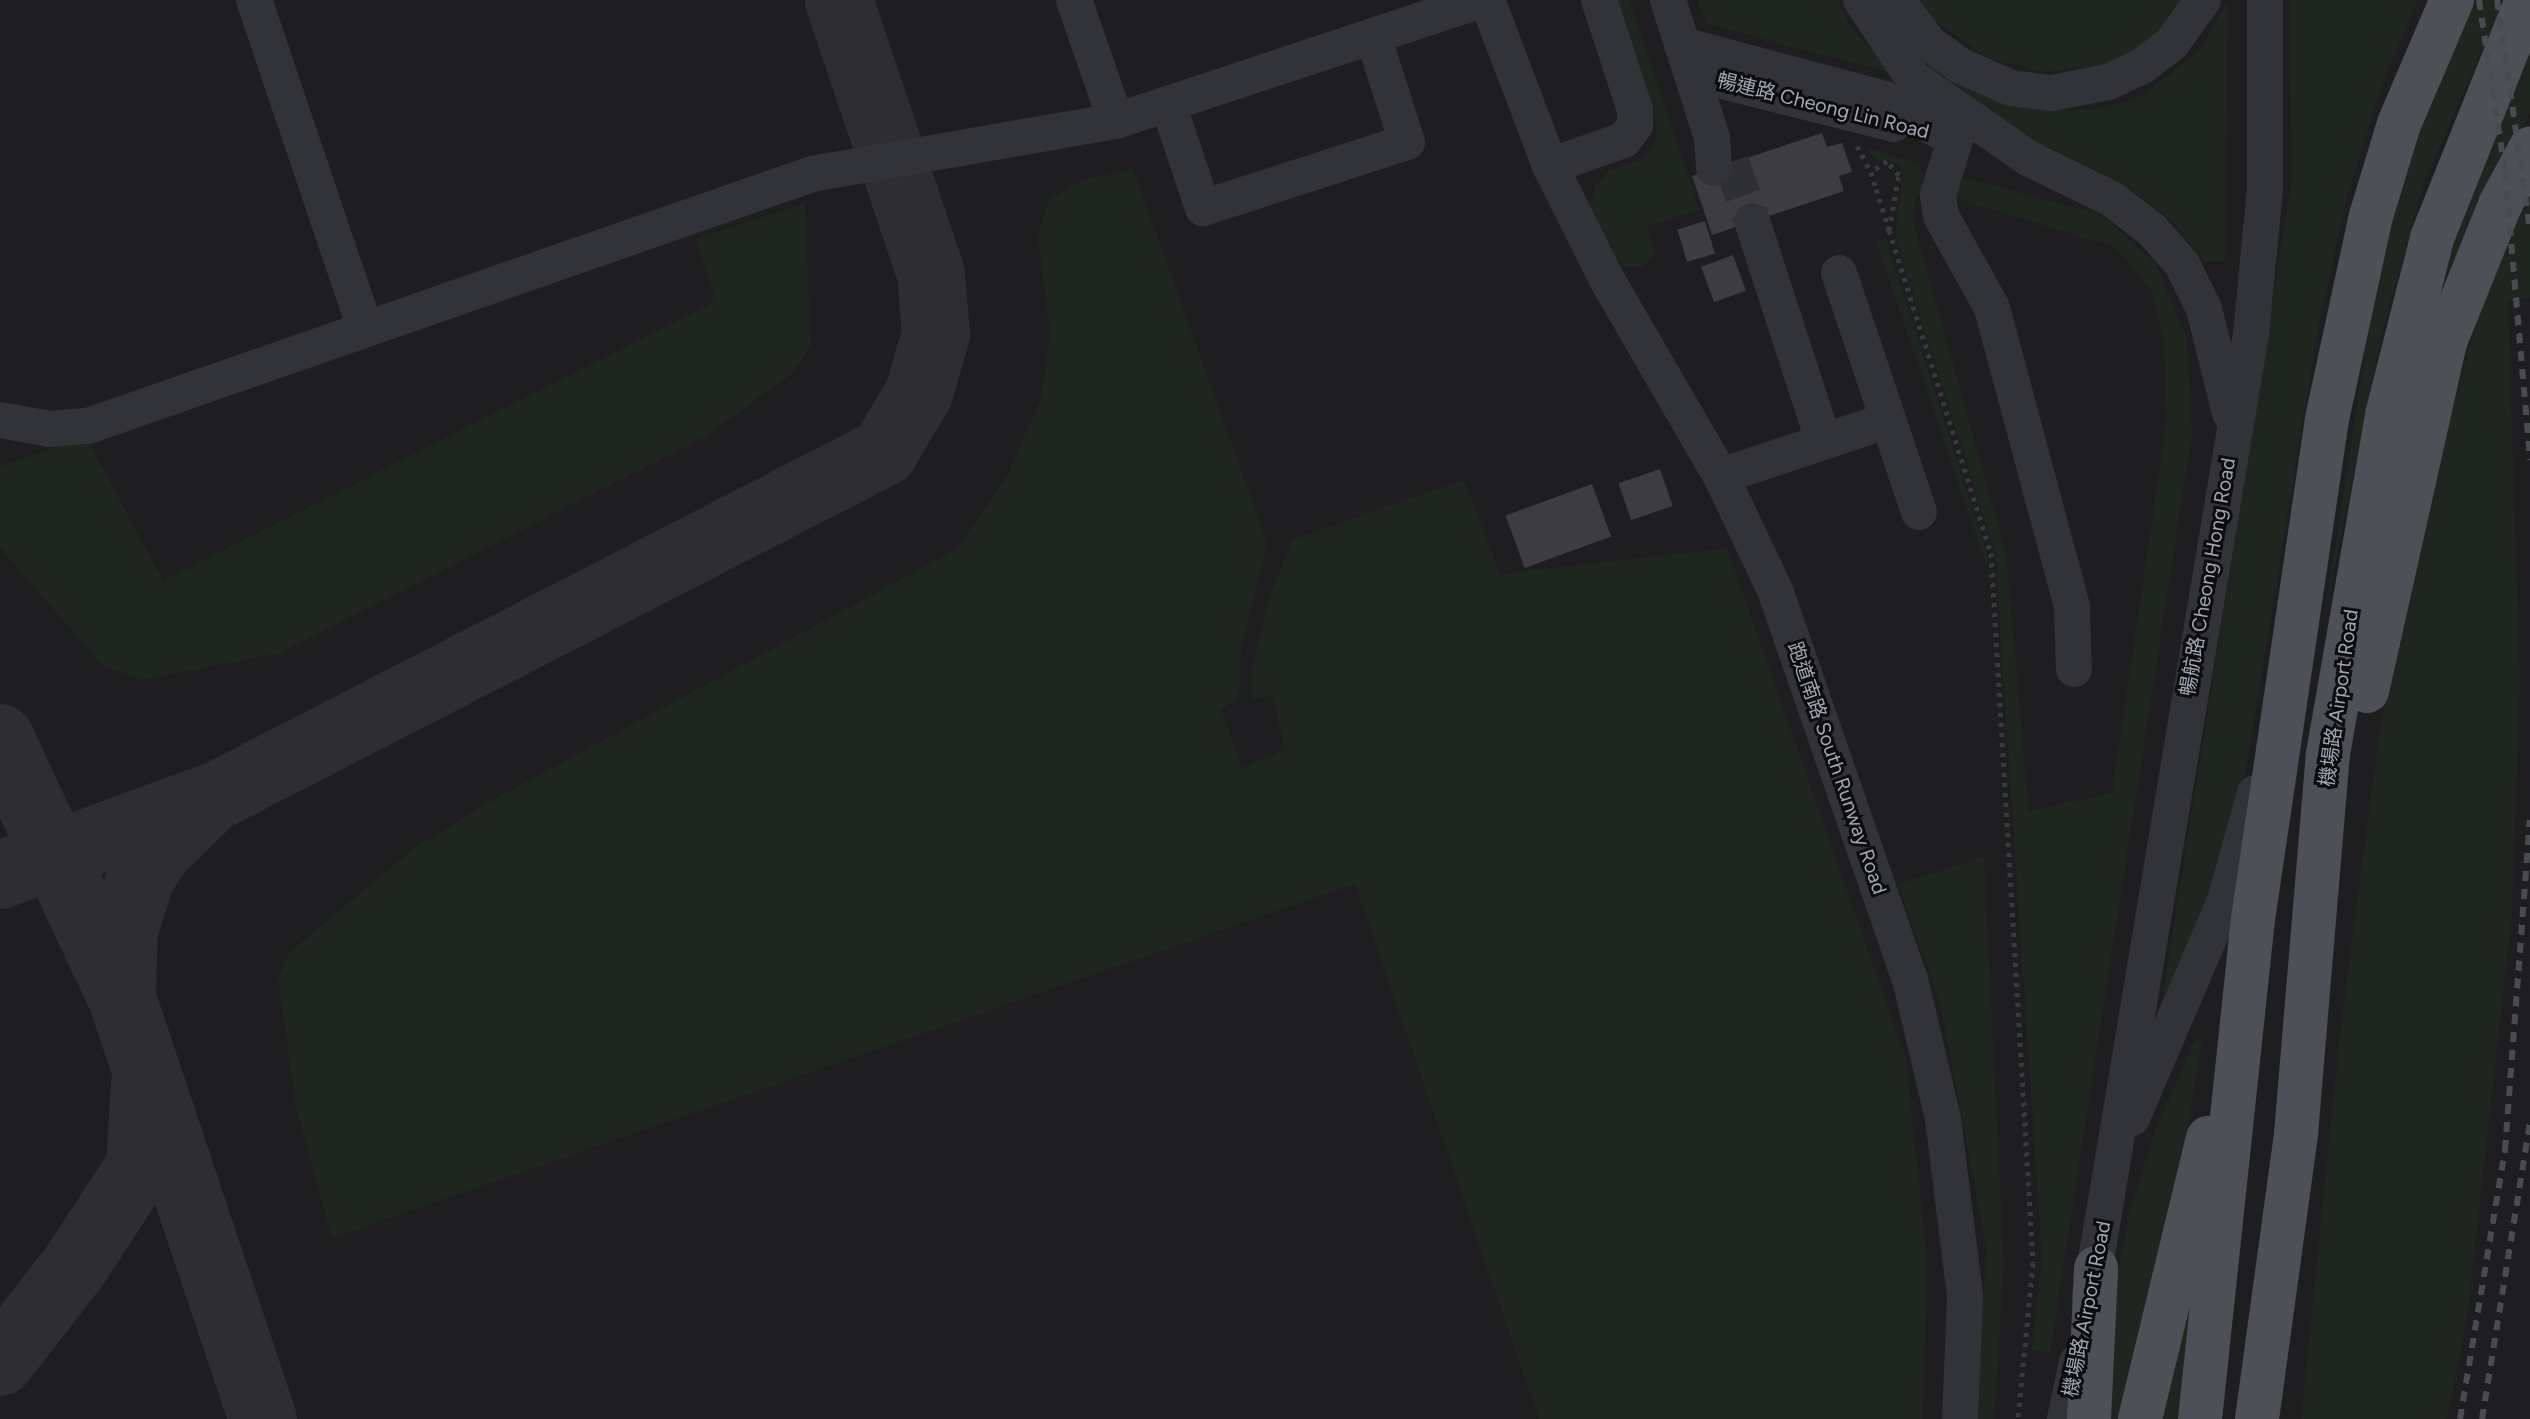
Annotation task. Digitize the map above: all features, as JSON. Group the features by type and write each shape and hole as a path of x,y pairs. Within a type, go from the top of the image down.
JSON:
{"main road":[{"path":"2200,1419 2253,919 2282,696 2351,295 2399,124 2452,0"},
{"name":"機場路 Airport Road","path":"2257,1419 2318,908 2328,754 2407,321 2466,142 2527,0"},
{"path":"2318,908 2426,408 2466,282 2530,149"},
{"path":"2140,1419 2180,1271 2253,919"},
{"path":"2089,1419 2096,1268"}],"street":[{"path":"254,0 365,327"},
{"path":"1074,0 1116,121"},
{"path":"0,420 50,429 88,426 365,327 812,174 1116,121 1485,0"},
{"name":"跑道南路 South Runway Road","path":"1485,0 1550,166 1606,278 1721,476 1775,590 1910,979 1943,1119 1965,1296 1960,1419"},
{"path":"1550,166 1624,140 1635,125 1635,110 1599,0"},
{"name":"暢連路 Cheong Lin Road","path":"1668,0 1719,156"},
{"path":"1861,0 1913,78 2028,158 2122,206 2182,264 2216,348 2232,431"},
{"path":"1897,0 1929,43 1959,65 2011,88 2052,93 2108,82 2142,66 2172,43 2203,0"},
{"name":"暢航路 Cheong Hong Road","path":"2115,1152 2263,235 2265,0"},
{"path":"1168,104 1203,208 1407,142 1373,36"},
{"name":"暢連路 Cheong Lin Road","path":"1686,59 1955,140 2028,158"},
{"path":"1955,140 1938,195 1941,216 1992,308 2072,607 2074,669"},
{"path":"1743,224 1815,445"},
{"path":"1839,273 1919,512"},
{"path":"1721,476 1888,420"},
{"path":"2115,1152 2166,1051 2225,901 2282,696"},
{"name":"機場路 Airport Road","path":"2065,1419 2096,1268 2115,1152"}],"path":[{"path":"1854,142 1871,172 1991,553 2033,1263 2018,1419"},
{"path":"1871,172 1887,161 1899,175 1889,230"}],"shaded area":[{"path":"0,0 2530,0 2530,1419 0,1419"},
{"path":"1614,0 1629,0 1700,210 1647,226 1655,253 1643,267 1622,267 1590,207 1595,186 1609,171 1643,159 1655,143 1656,122"},
{"path":"1697,0 1838,0 1849,25 1895,74 1707,24"},
{"path":"1921,0 2184,0 2148,45 2104,65 2045,72 1987,57 1934,20"},
{"path":"2228,0 2225,261 2204,261 2172,221 2116,179 2000,124 1915,58 1892,9 2010,102 2057,111 2105,108 2143,95 2200,50"},
{"path":"2289,0 2418,0 2385,77 2348,193 2318,329 2242,793 2216,888 2175,994 2163,993 2292,180"},
{"path":"2467,0 2505,0 2426,177 2383,329 2323,625 2389,197"},
{"path":"2530,43 2530,113 2450,268 2413,363 2437,264"},
{"path":"1865,147 1920,164 1925,195 1916,195 1913,221 2006,553 2029,811 2112,793 2166,425 2164,342 2151,290 2115,247 1952,197 1959,176 2102,215 2155,263 2187,338 2192,434 2050,1353 2032,1349 2042,1258 1995,553 1895,236 1903,174 1898,164 1877,160"},
{"path":"1133,169 1267,542 1241,648 1239,698 1221,709 1242,768 1285,749 1272,695 1253,699 1251,675 1268,600 1293,539 1464,480 1500,574 1727,548 1906,1059 1927,1260 1923,1419 1539,1419 1355,884 332,1238 296,1107 278,979 289,953 414,848 489,802 957,549 1008,474 1041,398 1050,334 1038,235 1049,199 1081,181"},
{"path":"2530,191 2530,298 2508,301 2520,681 2512,915 2467,1320 2447,1419 2301,1419 2341,1024 2379,735 2438,457 2483,299"},
{"path":"805,203 811,345 794,372 707,436 280,653 142,680 103,666 0,548 0,466 86,437 163,581 716,301 696,239"},
{"path":"1886,239 1986,550 1988,570 1876,241"},
{"path":"1984,857 2004,1267 1994,1419 1973,1419 1987,1251 1940,1004 1898,884"},
{"path":"2197,1036 2202,1044 2177,1191 2122,1419 2102,1419 2113,1299 2130,1210 2155,1131"},
{"path":"2193,1258 2185,1419 2151,1419"}],"building":[{"path":"1822,133 1827,147 1842,143 1852,172 1839,176 1844,191 1712,235 1692,176"},
{"path":"1705,221 1715,254 1687,262 1677,229"},
{"path":"1733,255 1746,291 1714,302 1701,267"},
{"path":"1660,469 1673,506 1631,520 1618,483"},
{"path":"1592,484 1611,537 1525,568 1506,515"}],"taxiway":[{"path":"0,875 220,794 884,452 919,393 936,334 931,274 839,0"},
{"path":"0,738 122,998 263,1419"},
{"path":"122,993 124,930 141,877 157,852 204,806"},
{"path":"0,1362 74,1267 140,1166 145,1084"}],"tunnel":[{"path":"1731,162 1752,221"}],"railway":[{"path":"2479,0 2505,172 2530,460"},
{"path":"2497,0 2530,228"},
{"path":"2460,1419 2505,1150 2530,820"},
{"path":"2482,1419 2530,1124"}]}
